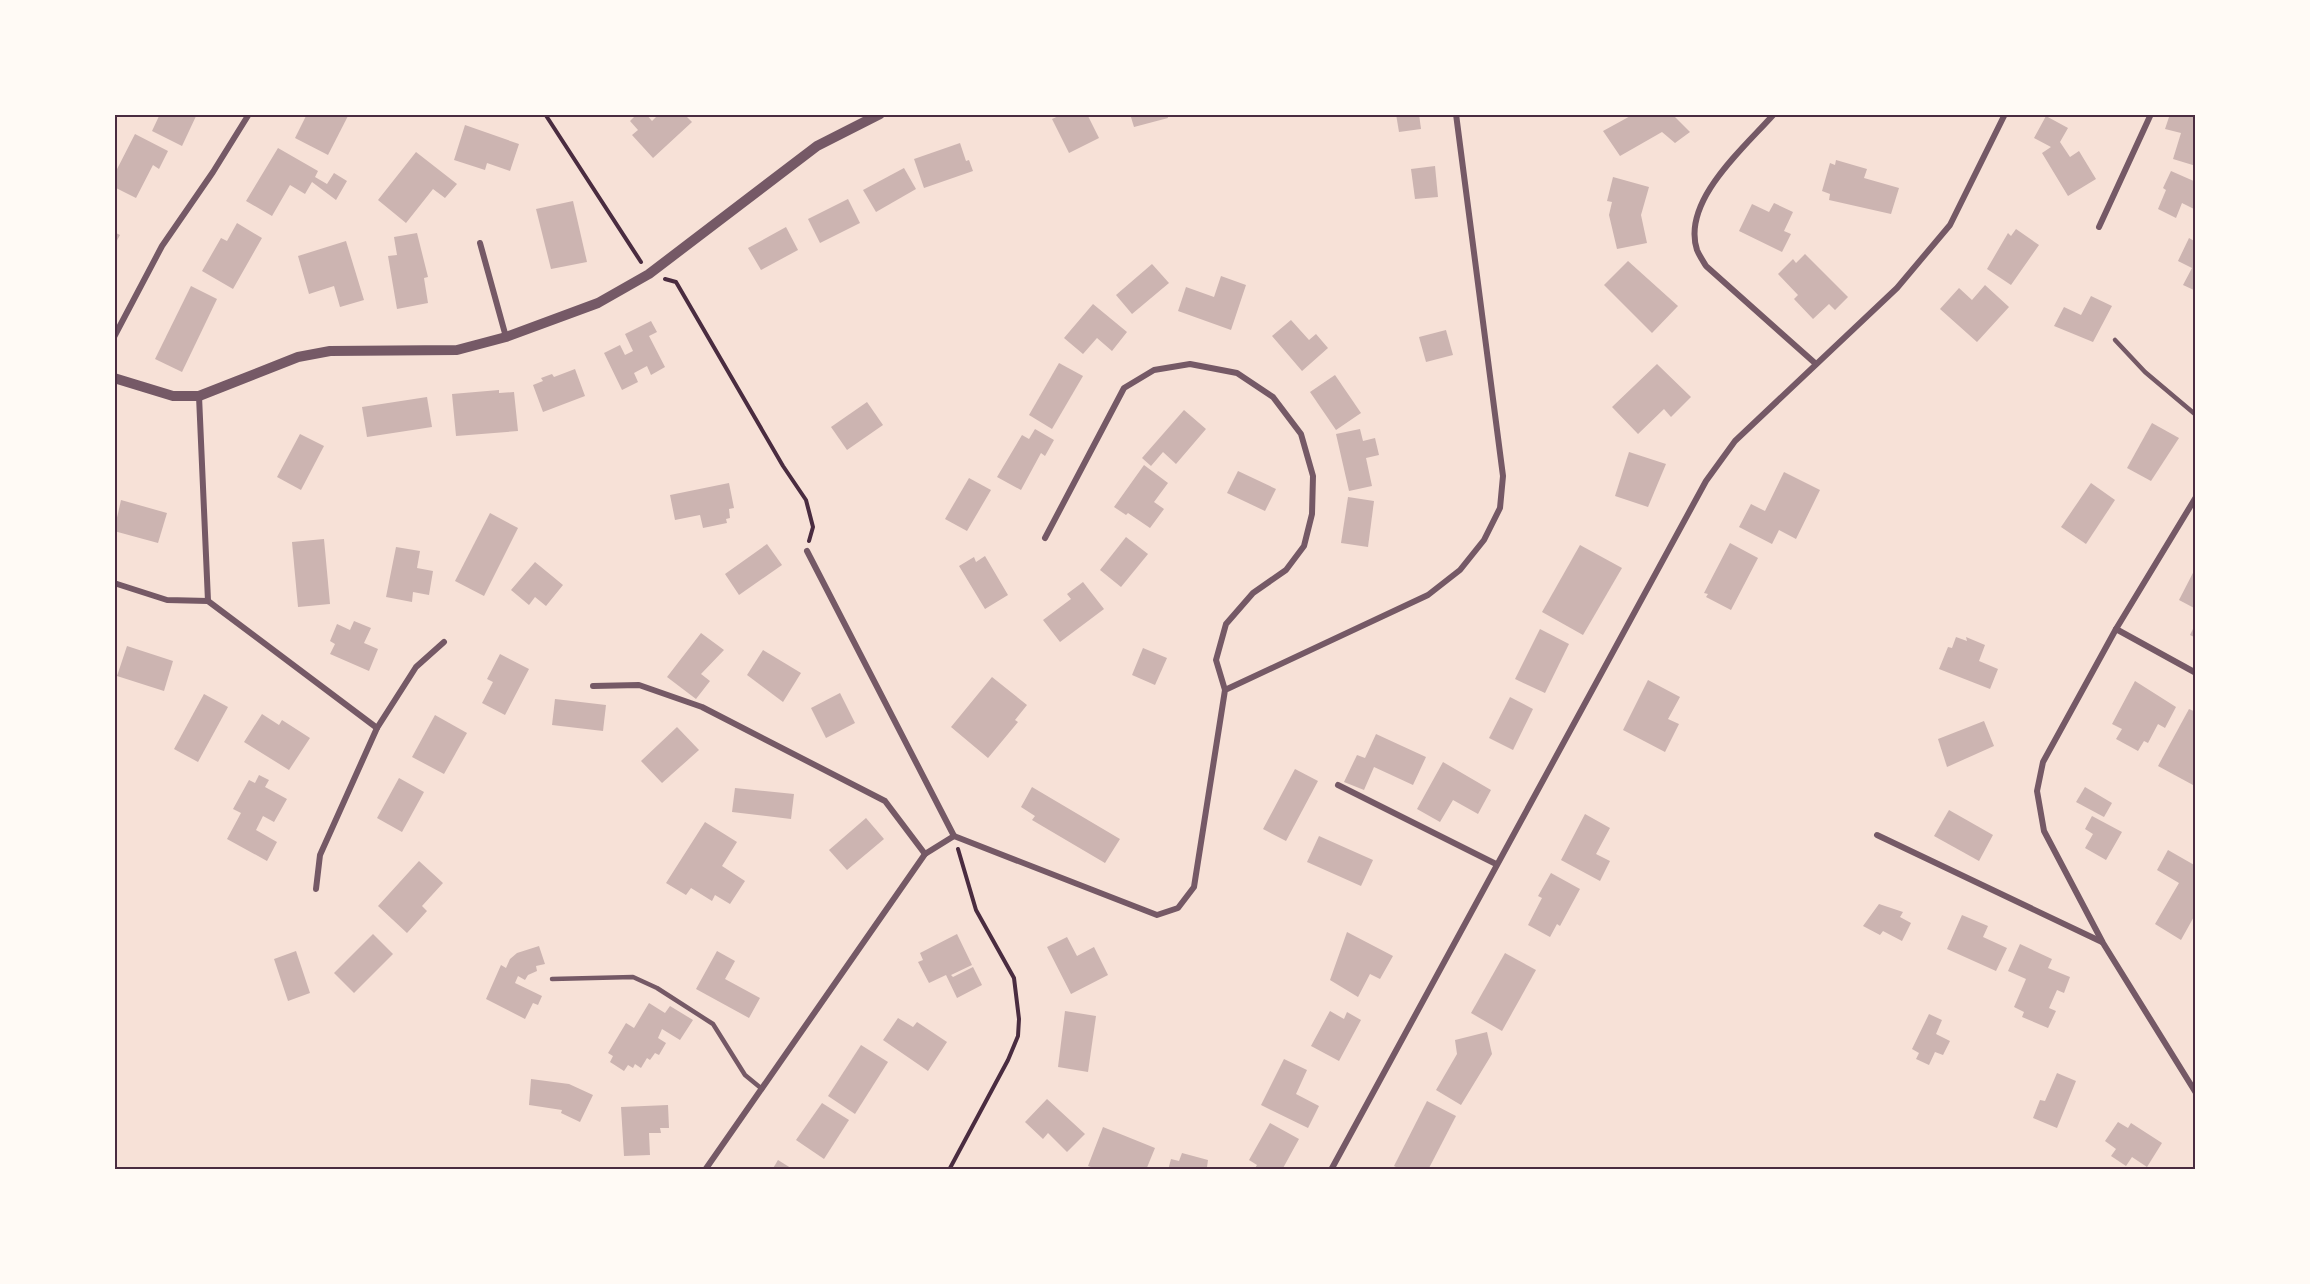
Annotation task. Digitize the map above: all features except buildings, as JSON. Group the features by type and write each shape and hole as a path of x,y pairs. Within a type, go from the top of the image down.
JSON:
{"street":[{"path":"114,337 162,246 213,172 249,114"},
{"path":"114,378 173,396 199,396 249,374 298,357 330,351 458,350 506,337 598,303 649,274 817,146 880,114"},
{"path":"1225,690 1428,595 1460,570 1484,540 1500,508 1503,476 1456,114"},
{"path":"1774,114 1711,185 1700,208 1694,230 1697,250 1706,266 1816,364"},
{"path":"1331,1170 1706,482 1735,441 1898,288 1950,225 2005,114"},
{"path":"2099,227 2151,114"},
{"path":"480,243 506,337"},
{"path":"807,551 954,836 1157,915 1178,908 1194,887 1225,690 1216,660 1226,624 1253,593 1286,570 1304,546 1312,514 1313,476 1301,434 1273,397 1237,373 1190,364 1154,370 1124,388 1045,538"},
{"path":"199,396 208,601"},
{"path":"2196,497 2116,629 2043,762 2037,791 2044,831 2103,943 2196,1093"},
{"path":"114,583 167,600 208,601 377,728"},
{"path":"2116,629 2196,673"},
{"path":"316,889 320,855 377,728 416,668 444,642"},
{"path":"593,686 639,685 702,707 885,801 926,854"},
{"path":"1338,785 1496,864"},
{"path":"1877,835 2103,943"},
{"path":"705,1170 926,854 954,836"}],"lane":[{"path":"2115,340 2145,372 2196,415"},
{"path":"552,979 633,977 657,988 713,1024 745,1075 762,1089"}],"path":[{"path":"545,114 649,274 676,282 783,466 807,500 813,527 807,551"},
{"path":"949,1170 1008,1060 1018,1036 1014,978 976,910 954,836"}]}
